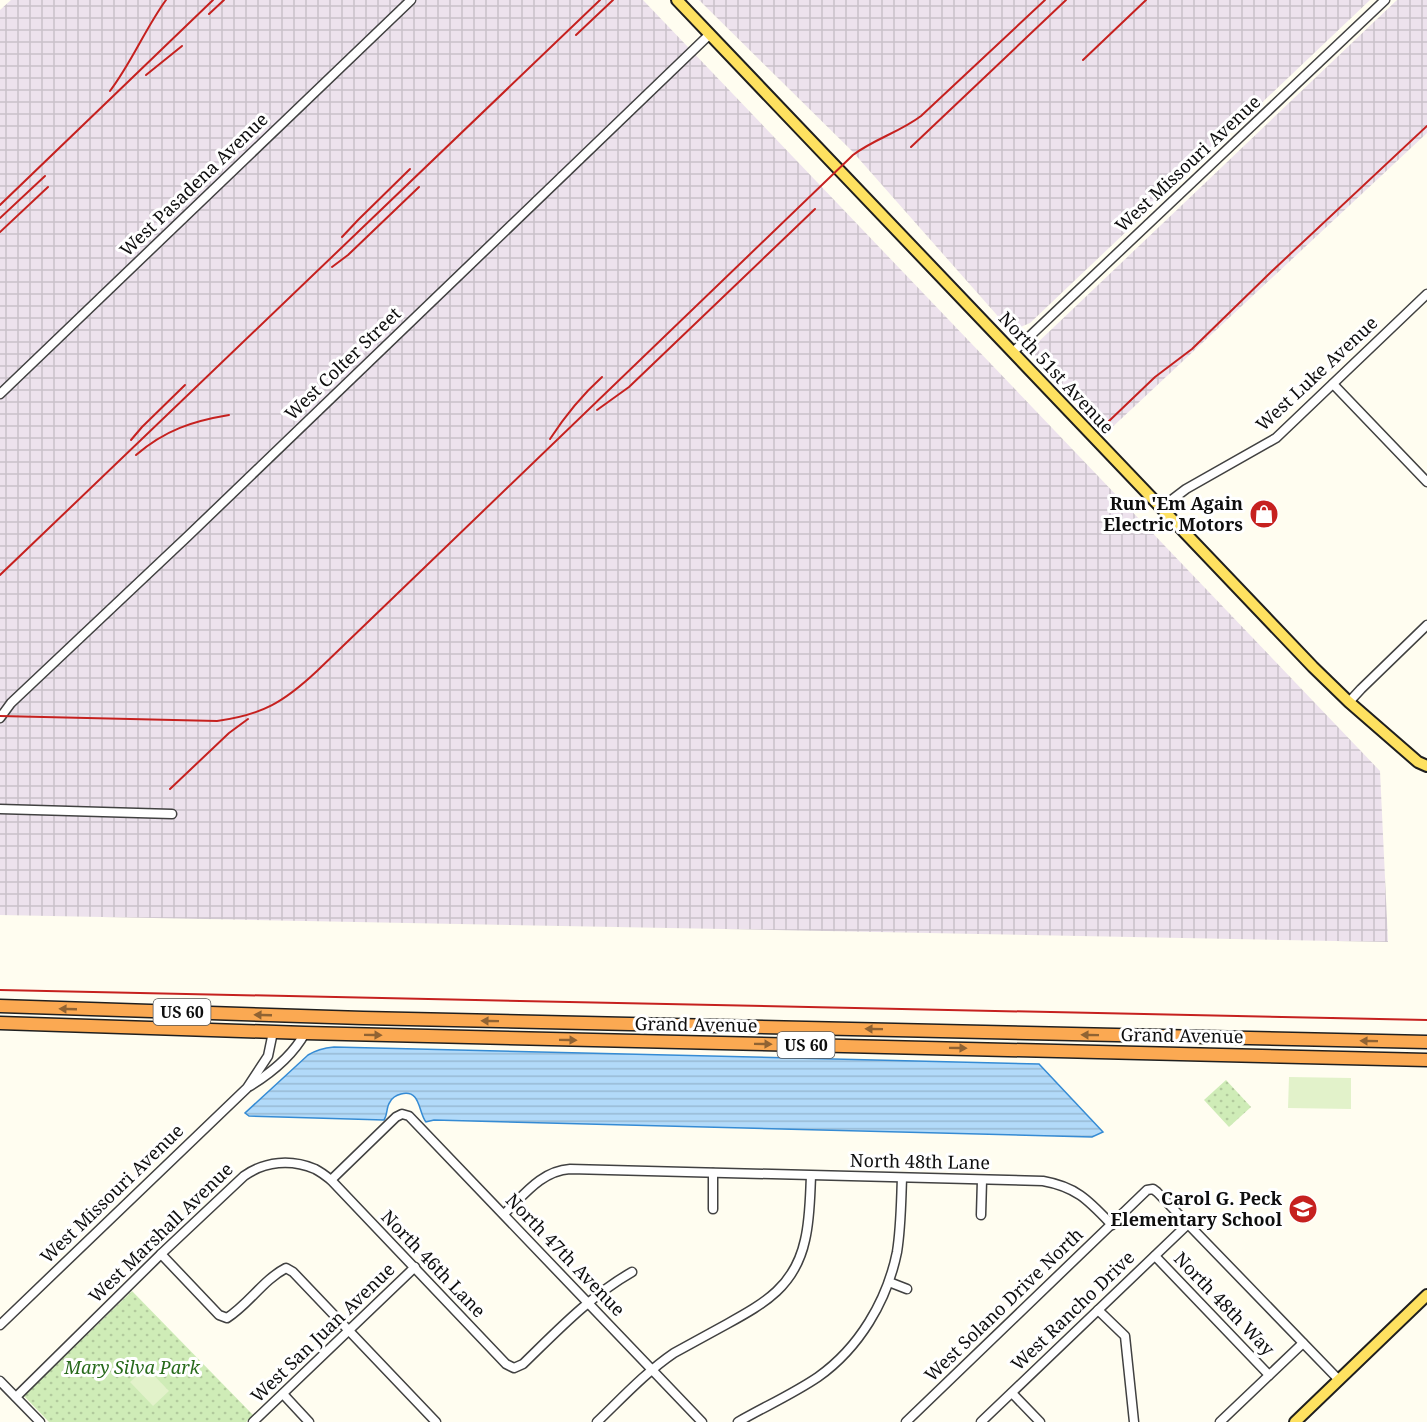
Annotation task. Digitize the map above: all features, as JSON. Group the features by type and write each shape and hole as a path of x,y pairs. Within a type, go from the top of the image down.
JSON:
{"highway":[{"name":"Grand Avenue","path":"0,1006 363,1018 1427,1042"},
{"path":"273,1032 278,1025 285,1023 346,1024 363,1018"},
{"name":"Grand Avenue","path":"0,1023 305,1033 1427,1060"}],"main road":[{"name":"North 51st Avenue","path":"677,0 1313,667 1349,702 1423,764 1427,776"},
{"path":"1295,1422 1427,1295"}],"street":[{"name":"West Pasadena Avenue","path":"0,394 411,0"},
{"name":"West Missouri Avenue","path":"1013,352 1385,0"},
{"name":"West Colter Street","path":"0,718 11,703 710,34"},
{"name":"West Luke Avenue","path":"1161,508 1186,489 1276,438 1427,294"},
{"path":"1333,384 1427,482"},
{"path":"1349,702 1427,625"},
{"path":"0,809 172,814"},
{"name":"West Missouri Avenue","path":"247,1088 268,1056 273,1032"},
{"name":"West Missouri Avenue","path":"0,1325 247,1088 264,1077 298,1045 305,1033"},
{"name":"North 47th Avenue","path":"331,1180 393,1120 402,1114 409,1116 702,1422"},
{"name":"West Marshall Avenue","path":"16,1397 161,1254 254,1168 269,1164 301,1164 317,1170 331,1180"},
{"name":"North 48th Lane","path":"504,1214 539,1180 547,1174 560,1170 1043,1181 1058,1184 1081,1194 1112,1225"},
{"path":"713,1173 713,1209"},
{"path":"597,1422 652,1369 674,1353 749,1312 770,1298 786,1282 797,1263 805,1241 811,1176"},
{"path":"738,1422 808,1384 842,1357 865,1329 889,1282 897,1251 902,1178"},
{"name":"North 46th Lane","path":"331,1180 506,1364 514,1368 523,1364 588,1302"},
{"path":"981,1215 982,1180"},
{"name":"West Solano Drive North","path":"906,1422 1147,1190 1153,1189 1157,1192 1188,1224"},
{"path":"1188,1224 1339,1380"},
{"name":"West Rancho Drive","path":"981,1422 1188,1224"},
{"path":"161,1254 219,1315 227,1318 276,1273 286,1268 293,1272 436,1422"},
{"name":"North 48th Way","path":"1155,1256 1269,1375"},
{"name":"West San Juan Avenue","path":"254,1422 415,1267"},
{"path":"588,1302 632,1272"},
{"path":"889,1282 907,1289"},
{"path":"1098,1310 1125,1336 1134,1422"},
{"path":"1220,1422 1303,1343"},
{"path":"0,1381 40,1422"},
{"path":"1012,1393 1040,1422"},
{"path":"283,1394 309,1422"}],"shaded area":[{"path":"11,0 643,0 1380,771 1388,942 0,915 0,10"},
{"path":"699,0 1370,0 1030,323 1011,331 852,151"},
{"path":"1397,0 1427,0 1427,133 1106,433 1032,356 1033,347"}],"green space":[{"path":"1289,1077 1351,1078 1351,1109 1288,1108"},
{"path":"1226,1080 1251,1107 1229,1127 1204,1100"},
{"name":"Mary Silva Park","path":"132,1291 253,1415 246,1422 49,1422 24,1396"},
{"path":"146,1367 169,1391 153,1406 130,1382"}],"water":[{"path":"334,1047 1039,1064 1103,1132 1092,1137 434,1120 426,1122 416,1098 407,1093 399,1094 392,1099 384,1120 249,1116 245,1113 308,1055"}],"railway":[{"path":"110,91 166,0"},
{"path":"0,205 213,0"},
{"path":"209,14 224,0"},
{"path":"0,575 600,0"},
{"path":"576,35 613,0"},
{"path":"0,716 217,721 260,711 283,699 317,671 853,155 921,116 1045,0"},
{"path":"911,147 1066,0"},
{"path":"1083,60 1146,0"},
{"path":"146,75 182,46"},
{"path":"1108,422 1155,377 1192,349 1427,126"},
{"path":"342,237 410,169"},
{"path":"0,218 45,176"},
{"path":"0,232 48,187"},
{"path":"332,267 348,255 419,187"},
{"path":"597,410 629,387 815,209"},
{"path":"550,439 574,406 602,377"},
{"path":"131,440 185,385"},
{"path":"136,455 158,439 180,428 203,420 229,415"},
{"path":"170,789 229,733 248,719"},
{"path":"0,990 1427,1020"}],"place":[{"name":"Run 'Em Again Electric Motors","path":"1264,514"},
{"name":"Carol G. Peck Elementary School","path":"1303,1209"}]}
